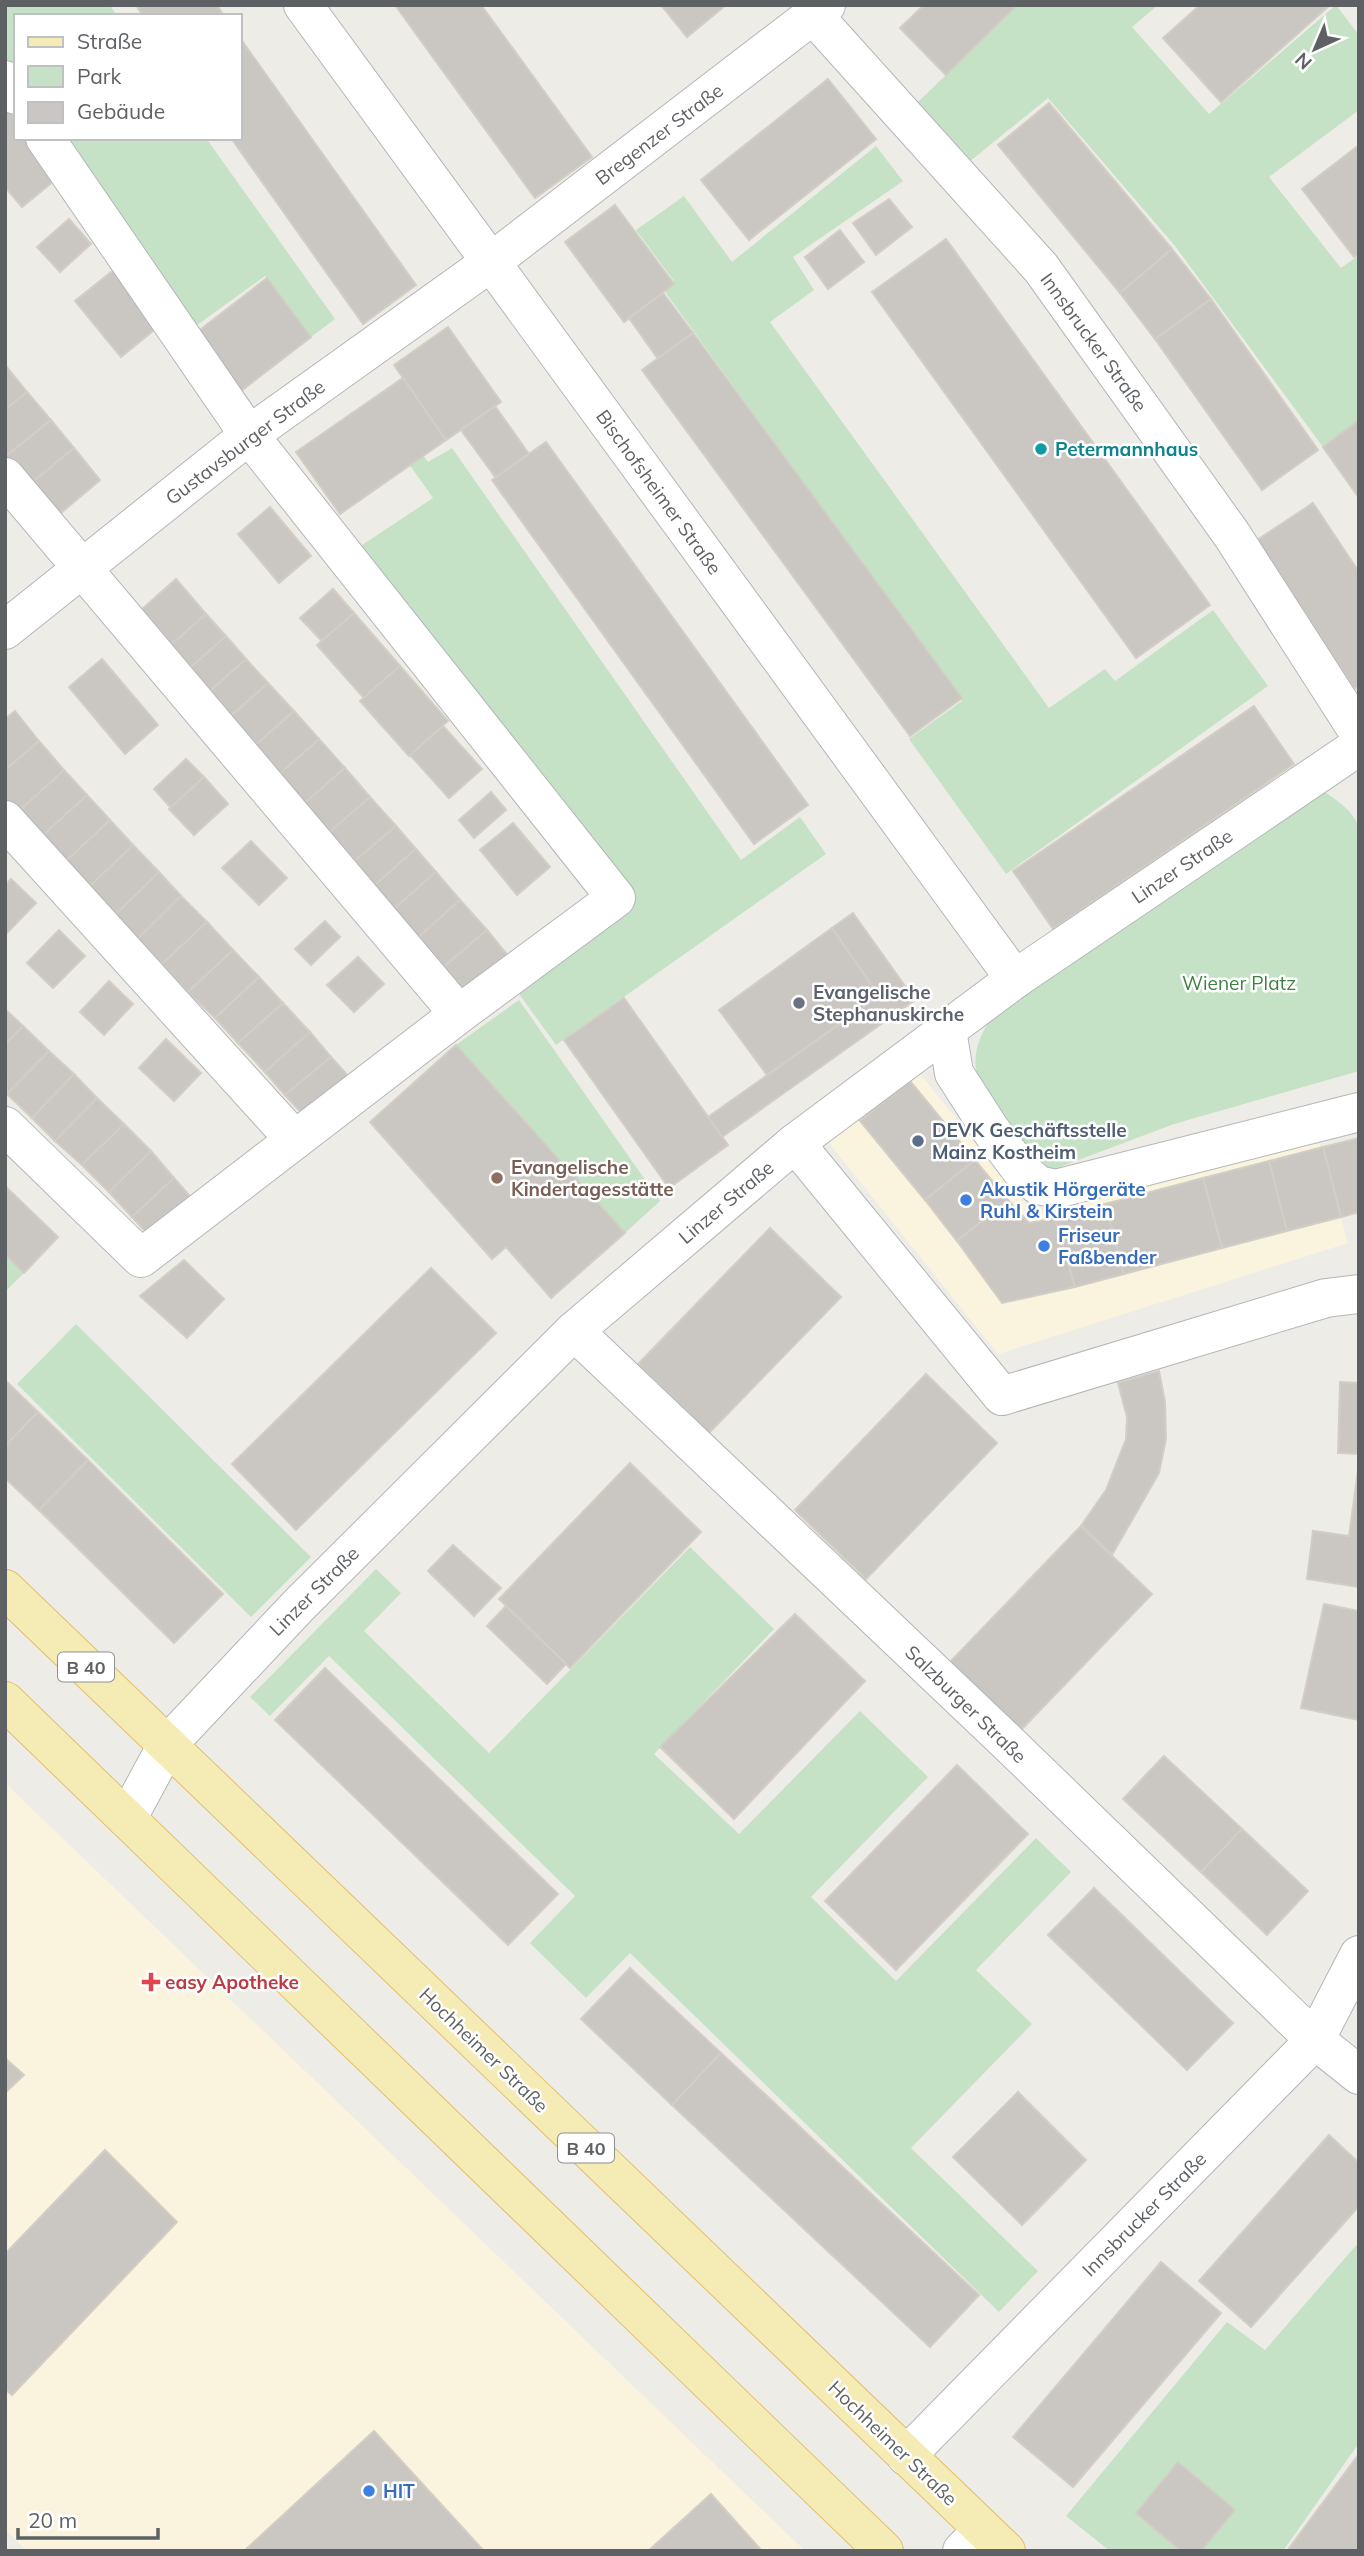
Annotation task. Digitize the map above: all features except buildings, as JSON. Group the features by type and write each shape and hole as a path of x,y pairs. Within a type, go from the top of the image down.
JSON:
{"main road":[{"name":"Hochheimer Straße","path":"5,1590 906,2456 984,2544"},
{"path":"5,1701 884,2551"}],"street":[{"name":"Bischofsheimer Straße","path":"303,5 1015,979"},
{"name":"Bregenzer Straße","path":"491,262 820,10"},
{"name":"Innsbrucker Straße","path":"820,10 1041,268 1232,535 1359,733"},
{"path":"5,1126 141,1258 459,1014 616,898 248,435 46,140"},
{"name":"Gustavsburger Straße","path":"5,630 248,435 491,262"},
{"path":"5,477 459,1014"},
{"name":"Linzer Straße","path":"167,1745 309,1596 574,1331 795,1143 1015,979 1359,746"},
{"path":"5,820 295,1140"},
{"path":"947,1030 954,1073 990,1129 1021,1170 1038,1185 1056,1189 1359,1112"},
{"path":"795,1143 1002,1396 1326,1298 1359,1294"},
{"name":"Salzburger Straße","path":"574,1331 1315,2040 1359,2075"},
{"path":"127,1819 167,1745"},
{"name":"Innsbrucker Straße","path":"906,2456 1315,2040 1359,1955"}],"shaded area":[{"path":"916,1069 1033,1213 1319,1141 1348,1243 998,1354 825,1138"},
{"path":"5,1783 805,2551 27,2551 5,2529"}],"green space":[{"path":"5,5 110,5 116,14 14,14 14,69 5,57"},
{"path":"1018,5 1158,5 1132,27 1209,114 1336,5 1359,35 1359,110 1269,177 1341,268 1359,255 1359,420 1323,447 1175,246 1048,98 969,162 917,103"},
{"path":"63,140 207,140 335,319 311,337 265,276 193,328"},
{"path":"876,146 903,181 793,257 814,290 770,322 1049,708 1105,669 1115,681 1213,610 1268,686 1006,874 909,739 962,701 663,289 674,281 636,230 684,196 732,262"},
{"path":"387,403 428,462 452,448 741,860 800,817 826,854 556,1045 509,980 625,898 356,549 433,498 373,413"},
{"name":"Wiener Platz","path":"1315,786 1346,808 1359,827 1359,1071 1174,1124 1044,1173 979,1078 975,1062 977,1049 991,1019"},
{"path":"519,1000 660,1201 625,1233 456,1045"},
{"path":"5,1254 24,1273 5,1292"},
{"path":"76,1324 311,1557 251,1617 17,1384"},
{"path":"690,1547 774,1629 654,1754 739,1834 860,1711 928,1777 811,1897 896,1981 1036,1838 1071,1872 976,1970 1032,2024 911,2148 1038,2271 999,2312 630,1953 586,1998 530,1943 575,1896 329,1656 270,1716 250,1697 376,1569 401,1593 364,1631 489,1753"},
{"path":"1359,2242 1359,2443 1283,2551 1110,2551 1066,2516 1227,2322 1265,2350"}],"place":[{"name":"Petermannhaus","path":"1041,449"},
{"name":"Evangelische Stephanuskirche","path":"799,1003"},
{"name":"DEVK Geschäftsstelle Mainz Kostheim","path":"918,1141"},
{"name":"Evangelische Kindertagesstätte","path":"497,1178"},
{"name":"Akustik Hörgeräte Ruhl & Kirstein","path":"966,1200"},
{"name":"Friseur Faßbender","path":"1044,1246"},
{"name":"easy Apotheke","path":"151,1982"},
{"name":"HIT","path":"369,2491"}]}
